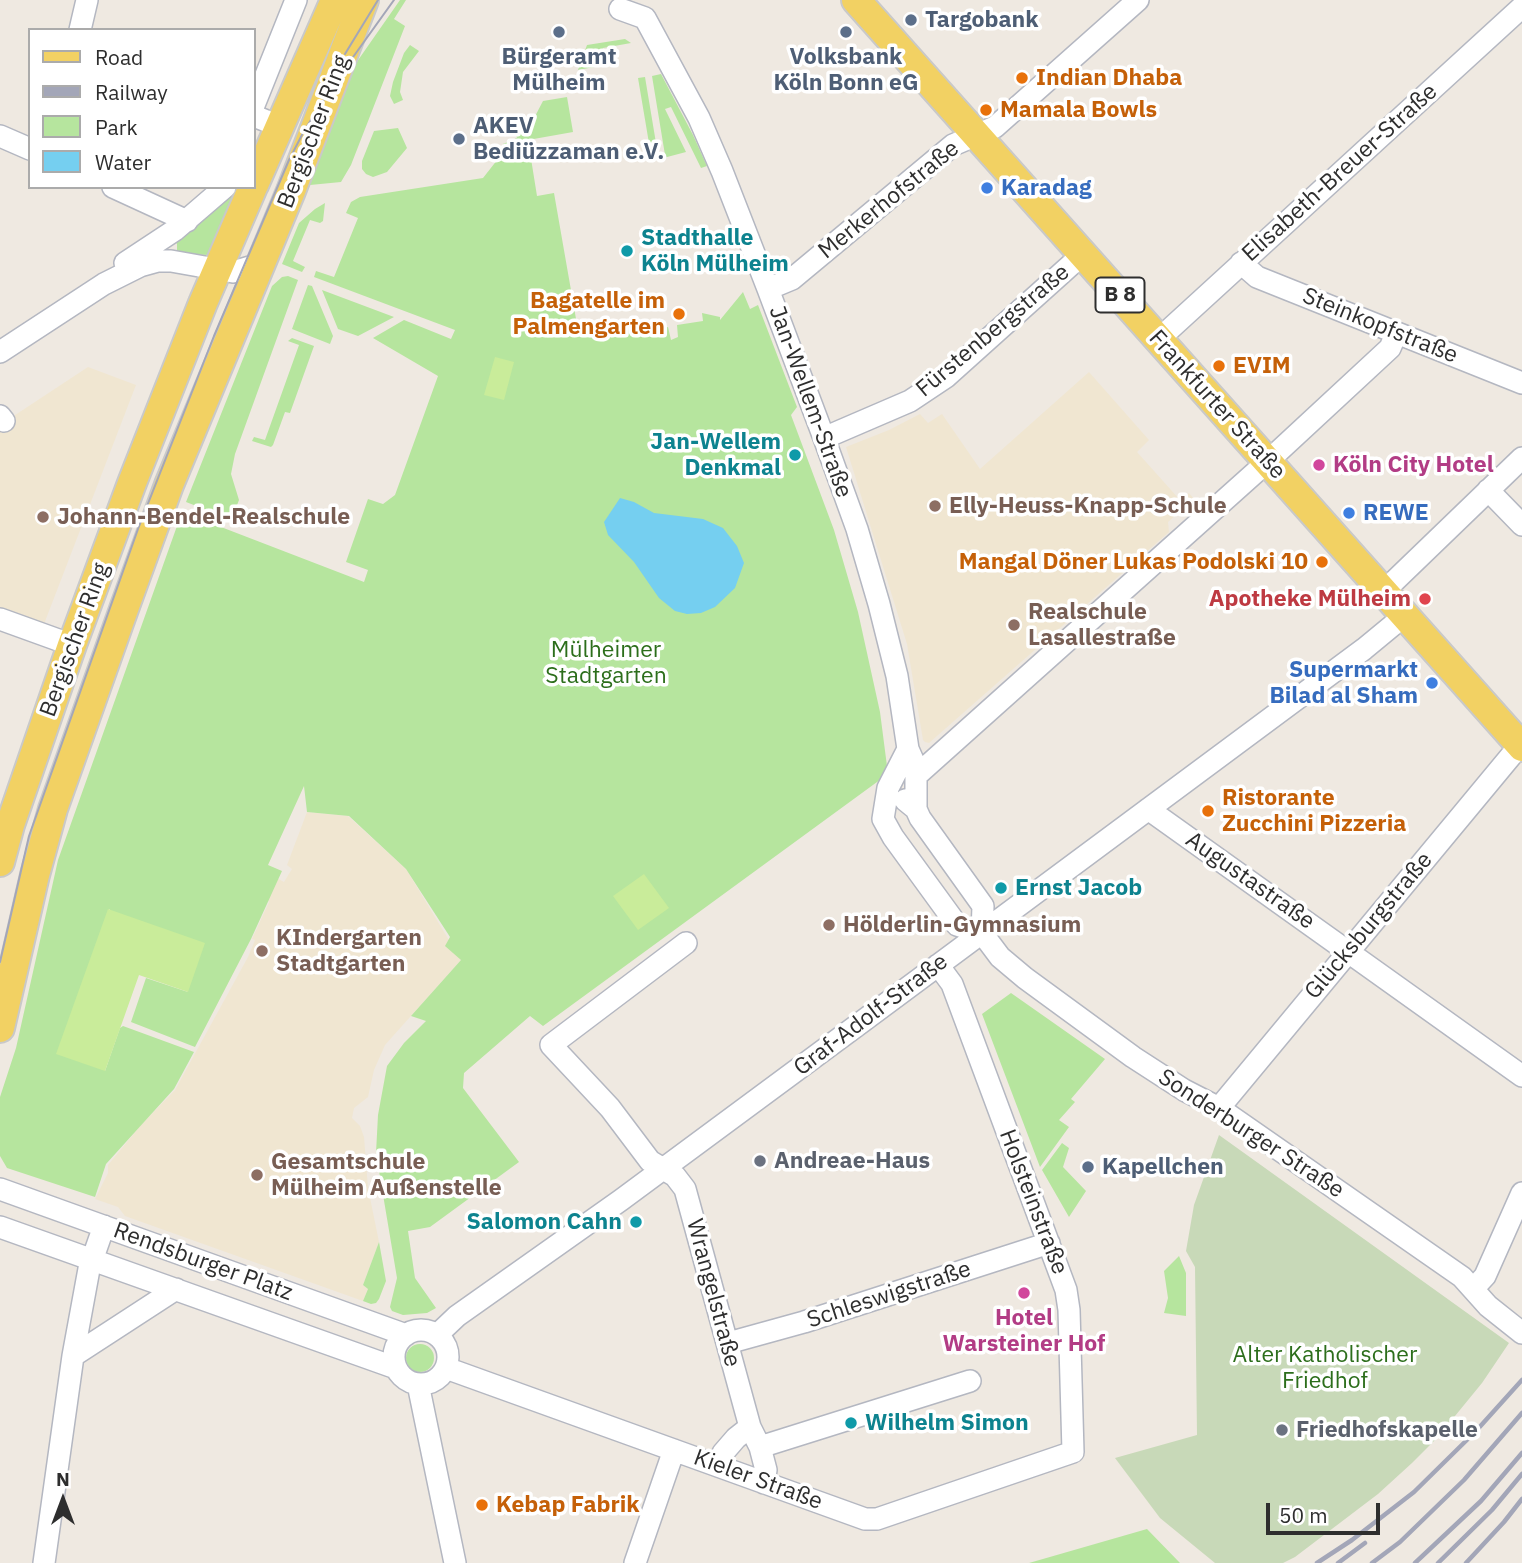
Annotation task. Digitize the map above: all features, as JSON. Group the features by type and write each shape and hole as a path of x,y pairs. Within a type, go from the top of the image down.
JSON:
{"main road":[{"name":"Bergischer Ring","path":"256,173 264,138 335,0"},
{"name":"Bergischer Ring","path":"0,1028 8,959 53,809 133,584 205,395 262,263 364,0"},
{"name":"Frankfurter Straße","path":"856,0 1521,746"},
{"name":"Bergischer Ring","path":"0,862 10,825 72,646 132,483 252,189"},
{"path":"198,316 218,342 206,378 205,395"}],"street":[{"path":"80,28 87,0"},
{"path":"256,100 296,0"},
{"name":"Merkerhofstraße","path":"768,289 792,279 953,145 995,127 1138,0"},
{"name":"Jan-Wellem-Straße","path":"620,9 645,18 712,145 824,438 857,529 897,676 908,749 917,775 916,809"},
{"name":"Elisabeth-Breuer-Straße","path":"1159,339 1241,263 1518,19"},
{"path":"0,136 28,148"},
{"path":"117,189 187,221"},
{"path":"104,284 115,270 187,221 223,189"},
{"name":"Fürstenbergstraße","path":"824,438 910,401 946,377 1083,254"},
{"path":"0,352 104,284 140,265 158,261 176,262 233,272 262,263"},
{"path":"176,262 190,271 200,283 198,316"},
{"name":"Steinkopfstraße","path":"1241,263 1257,277 1522,383"},
{"path":"917,775 1267,462 1390,348 1396,334"},
{"path":"1383,592 1522,458"},
{"path":"1489,490 1522,526"},
{"name":"Graf-Adolf-Straße","path":"437,1335 457,1316 661,1170 982,933 1364,649 1404,616"},
{"path":"0,618 72,646"},
{"name":"Glücksburgstraße","path":"1219,1108 1347,951 1521,746"},
{"path":"883,806 888,788 908,749 918,758 936,758"},
{"path":"883,806 894,798 906,801 916,809 983,906 982,933"},
{"name":"Sonderburger Straße","path":"883,806 883,818 893,837 957,925 982,933 1000,957 1025,978 1133,1057 1184,1090 1219,1108 1462,1277 1488,1306 1522,1333"},
{"name":"Augustastraße","path":"1148,809 1522,1076"},
{"name":"Wrangelstraße","path":"686,943 551,1045 610,1108 649,1161 675,1176 685,1189 750,1427 760,1447 766,1470 764,1483"},
{"name":"Holsteinstraße","path":"938,965 952,984 1066,1290 1069,1310 1073,1452"},
{"name":"Rendsburger Platz","path":"0,1189 406,1335"},
{"path":"1474,1288 1485,1276 1522,1193"},
{"path":"44,1563 73,1356 92,1260 104,1226"},
{"name":"Rendsburger Platz","path":"0,1227 396,1368"},
{"name":"Schleswigstraße","path":"728,1343 804,1322 1049,1243"},
{"path":"73,1356 176,1289"},
{"path":"418,1331 437,1335 446,1348 448,1358 446,1368 440,1376 431,1382 418,1384 402,1376 396,1368 395,1349 406,1335 418,1331"},
{"name":"Kieler Straße","path":"446,1368 865,1518 877,1519 1073,1452"},
{"path":"760,1447 970,1381"},
{"path":"418,1384 456,1563"},
{"path":"718,1466 723,1453 750,1427"},
{"path":"635,1563 674,1450"}],"shaded area":[{"name":"Johann-Bendel-Realschule","path":"88,367 136,385 44,624 0,609 0,425"},
{"path":"1089,372 1149,440 1137,452 1180,500 1189,493 1194,499 1168,522 1169,532 929,743 925,742 907,644 846,447 920,414 928,423 942,414 980,469"},
{"path":"307,812 348,816 406,869 461,960 385,1045 374,1070 368,1097 354,1108 352,1118 360,1126 364,1137 368,1188 379,1242 363,1285 368,1289 363,1301 125,1216 118,1207 95,1199 108,1173 108,1165 175,1090 248,957 255,940 252,939 269,902 262,898 273,876 284,882 292,869 287,865"}],"green space":[{"path":"400,0 406,0 394,19 405,26 351,165 341,182 310,185 306,181 340,86"},
{"path":"625,39 631,43 603,48 605,65 578,70 587,45"},
{"path":"410,45 419,51 403,72 400,92 403,100 394,104 390,96 393,82 404,53"},
{"path":"661,74 707,166 701,168 671,107 665,109 686,152 652,161 638,78 645,77 658,155 665,155 652,76"},
{"name":"Mülheimer Stadtgarten","path":"567,97 573,132 528,140 537,196 554,193 579,336 655,324 656,329 668,327 671,340 678,337 677,325 703,321 702,313 720,317 720,320 743,292 750,309 758,305 797,407 791,415 834,530 858,612 880,712 888,774 543,1026 530,1016 464,1073 463,1088 519,1162 430,1227 408,1231 415,1278 436,1308 427,1313 403,1315 392,1311 390,1307 397,1278 376,1153 378,1115 387,1066 404,1043 426,1021 411,1016 461,960 445,946 450,937 406,869 349,816 307,812 304,786 268,865 282,871 251,939 195,1047 131,1022 146,978 188,992 109,909 105,1071 123,1026 194,1052 174,1089 106,1164 95,1197 7,1168 0,1156 0,1097 16,1048 58,860 182,512 364,582 368,570 346,562 368,499 383,504 395,495 438,376 373,338 404,320 451,339 455,330 314,277 316,271 334,277 358,218 346,213 351,202 360,197 483,178 505,150 503,144 517,138 514,130 532,122 543,101"},
{"path":"398,128 407,148 387,172 373,177 366,174 362,169 362,161 374,131"},
{"path":"235,193 209,255 177,254 174,239"},
{"path":"325,203 323,221 320,223 310,220 293,261 305,267 302,272 282,264 299,223"},
{"path":"282,277 298,280 235,454 231,474 239,500 234,513 225,517 186,502 272,286"},
{"path":"308,285 312,286 333,336 330,344 292,329"},
{"path":"322,290 394,317 358,336 338,329"},
{"path":"292,338 314,346 290,413 285,412 271,447 252,441 254,437 265,440 299,345 288,341"},
{"path":"495,357 514,362 504,400 484,395"},
{"path":"644,874 669,908 638,930 613,896"},
{"path":"108,909 205,943 188,992 139,975 105,1071 56,1054"},
{"path":"1011,993 1105,1059 1071,1099 1075,1102 1059,1120 1069,1127 1040,1167 982,1014"},
{"name":"Alter Katholischer Friedhof","path":"1219,1135 1509,1343 1482,1383 1437,1438 1412,1463 1378,1494 1295,1557 1283,1563 1215,1563 1160,1518 1115,1458 1197,1435 1195,1267 1186,1251 1194,1205"},
{"path":"1062,1143 1069,1148 1063,1167 1086,1191 1069,1217 1042,1170"},
{"path":"379,1242 386,1281 379,1299 371,1304 363,1301 368,1289 363,1285"},
{"path":"1179,1256 1186,1273 1186,1316 1164,1313 1168,1298 1164,1271"},
{"path":"420,1344 430,1348 434,1358 430,1368 420,1372 410,1368 406,1358 410,1348"},
{"path":"1147,1529 1180,1563 1029,1563"}],"water":[{"path":"620,498 654,513 703,519 723,528 737,546 744,563 735,588 715,607 701,613 675,611 659,598 634,562 608,535 604,522"}],"tram line":[{"path":"345,54 378,0"},
{"path":"0,962 29,836 138,529 214,336 304,131 333,85 394,0"}],"railway":[{"path":"1317,1563 1352,1540 1414,1492 1476,1431 1522,1380"},
{"path":"1372,1563 1400,1542 1464,1480 1522,1413"},
{"path":"1415,1563 1481,1501 1522,1453"},
{"path":"1438,1563 1492,1510 1522,1474"},
{"path":"1466,1563 1522,1499"},
{"path":"1338,1563 1365,1543"}],"place":[{"name":"Targobank","path":"911,20"},
{"name":"Bürgeramt Mülheim","path":"559,32"},
{"name":"Volksbank Köln Bonn eG","path":"846,32"},
{"name":"Indian Dhaba","path":"1022,78"},
{"name":"Mamala Bowls","path":"986,110"},
{"name":"AKEV Bediüzzaman e.V.","path":"459,139"},
{"name":"Karadag","path":"987,188"},
{"name":"Stadthalle Köln Mülheim","path":"627,251"},
{"name":"Bagatelle im Palmengarten","path":"679,314"},
{"name":"EVIM","path":"1219,366"},
{"name":"Jan-Wellem Denkmal","path":"795,455"},
{"name":"Köln City Hotel","path":"1319,465"},
{"name":"Elly-Heuss-Knapp-Schule","path":"935,506"},
{"name":"REWE","path":"1349,513"},
{"name":"Johann-Bendel-Realschule","path":"43,517"},
{"name":"Mangal Döner Lukas Podolski 10","path":"1322,562"},
{"name":"Apotheke Mülheim","path":"1425,599"},
{"name":"Realschule Lasallestraße","path":"1014,625"},
{"name":"Supermarkt Bilad al Sham","path":"1432,683"},
{"name":"Ristorante Zucchini Pizzeria","path":"1208,811"},
{"name":"Ernst Jacob","path":"1001,888"},
{"name":"Hölderlin-Gymnasium","path":"829,925"},
{"name":"KIndergarten Stadtgarten","path":"262,951"},
{"name":"Andreae-Haus","path":"760,1161"},
{"name":"Kapellchen","path":"1088,1167"},
{"name":"Gesamtschule Mülheim Außenstelle","path":"257,1175"},
{"name":"Salomon Cahn","path":"636,1222"},
{"name":"Hotel Warsteiner Hof","path":"1024,1293"},
{"name":"Wilhelm Simon","path":"851,1423"},
{"name":"Friedhofskapelle","path":"1282,1430"},
{"name":"Kebap Fabrik","path":"482,1505"}]}
